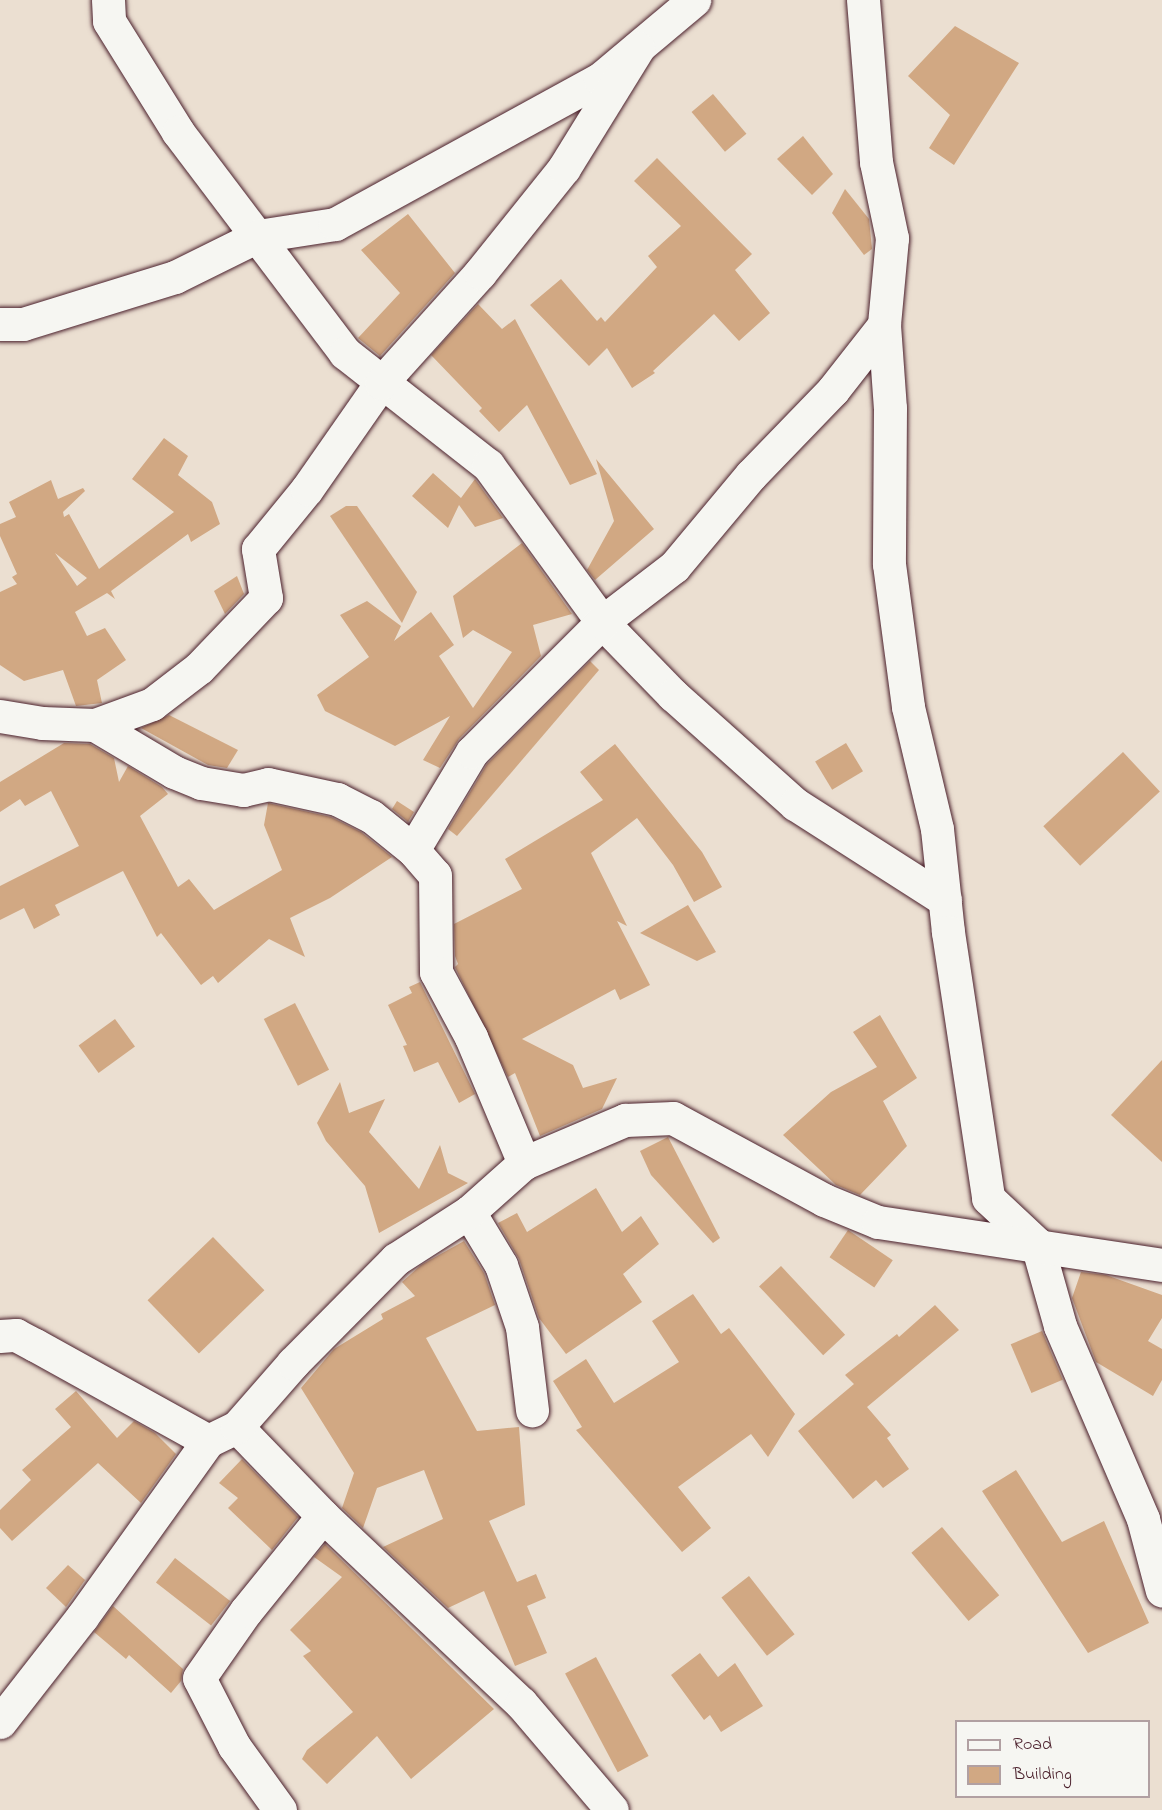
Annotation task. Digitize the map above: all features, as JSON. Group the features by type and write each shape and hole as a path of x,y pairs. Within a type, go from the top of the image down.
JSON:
{"street":[{"path":"108,0 109,21 178,132 345,352 381,383 488,465 602,622 673,695 795,804 945,900"},
{"path":"0,324 23,324 175,277 258,236 335,224 600,79 694,0"},
{"path":"863,0 876,162 892,238 884,325 890,408 889,564 908,707 937,829 988,1198 1038,1244 1060,1326 1143,1519 1162,1591"},
{"path":"0,716 42,723 95,725 152,704 200,668 266,598 258,549 307,489 381,383 480,273 564,168 638,48"},
{"path":"412,850 472,752 602,622 674,567 752,475 833,390 884,325"},
{"path":"95,725 174,772 201,783 243,790 268,784 337,799 371,816 412,850 435,875 436,972 471,1037 524,1162"},
{"path":"0,1722 208,1442 237,1427 293,1363 396,1259 469,1212 524,1162 625,1120 674,1118 858,1216 1162,1265"},
{"path":"952,1231 988,1198"},
{"path":"469,1212 501,1265 522,1328 532,1410"},
{"path":"0,1336 16,1335 208,1442"},
{"path":"237,1427 323,1516 521,1703 612,1810"},
{"path":"280,1810 234,1746 199,1678 246,1611 323,1516"}],"building":[{"path":"955,26 1019,63 954,165 929,148 950,115 908,76"},
{"path":"713,94 746,134 725,152 692,112"},
{"path":"803,136 833,174 812,195 777,159"},
{"path":"657,158 752,254 735,270 770,313 739,341 714,314 653,371 655,373 632,388 607,348 589,366 530,305 561,279 597,321 601,317 605,322 657,267 648,256 681,226 634,181"},
{"path":"845,189 869,219 872,249 864,255 832,213"},
{"path":"408,214 455,273 380,356 358,338 400,293 361,250"},
{"path":"478,304 502,329 515,319 597,474 570,485 527,405 499,432 479,411 482,408 431,355"},
{"path":"164,438 188,456 178,475 212,502 220,524 191,542 188,534 111,591 115,599 107,593 75,612 87,636 105,628 126,660 97,680 102,703 76,706 63,670 24,681 0,665 0,592 17,584 12,577 17,574 0,536 0,524 16,517 9,502 51,480 58,499 83,488 85,491 63,512 64,517 69,514 99,569 174,512 132,479","holes":["55,553 87,578 77,586"]},
{"path":"596,459 654,529 595,580 587,570 614,521"},
{"path":"433,473 461,498 475,479 503,518 475,527 459,505 448,528 412,496"},
{"path":"346,506 357,506 417,592 402,623 330,516"},
{"path":"522,543 572,614 533,625 541,656 459,739 440,768 423,760 450,716 395,746 325,711 317,695 369,657 340,615 367,601 401,626 394,641 431,612 454,645 439,656 473,708 512,652 473,630 463,638 453,596"},
{"path":"237,576 244,594 225,614 214,591"},
{"path":"590,661 599,670 457,836 448,829 487,764"},
{"path":"169,715 238,750 227,768 208,765 141,728"},
{"path":"64,743 90,744 114,758 119,782 128,766 162,787 168,794 140,816 178,887 189,879 214,910 282,870 264,825 268,803 331,817 361,832 392,857 330,898 290,918 305,957 269,939 218,983 213,976 201,985 161,933 157,937 123,871 55,905 60,915 34,929 24,908 0,920 0,886 79,846 51,791 25,806 20,799 0,812 0,782"},
{"path":"846,743 863,771 832,790 815,762"},
{"path":"615,744 702,852 722,887 694,902 673,865 637,818 591,853 627,926 617,921 650,985 620,1000 615,989 522,1039 573,1065 583,1088 617,1078 602,1109 540,1136 515,1073 508,1077 455,967 458,964 455,956 454,924 522,889 505,859 603,800 580,772"},
{"path":"1123,752 1160,791 1080,866 1043,826"},
{"path":"397,801 414,812 408,822 392,809"},
{"path":"688,905 716,952 697,961 640,933"},
{"path":"420,982 475,1094 459,1103 438,1062 414,1072 403,1046 407,1045 388,1005 412,993 409,987"},
{"path":"295,1003 329,1070 298,1086 264,1019"},
{"path":"880,1015 917,1078 883,1101 907,1146 860,1195 836,1185 783,1135 831,1092 877,1067 853,1032"},
{"path":"115,1019 135,1047 99,1073 79,1045"},
{"path":"1162,1060 1162,1162 1111,1115"},
{"path":"340,1082 349,1113 385,1099 369,1132 419,1189 440,1145 448,1173 468,1183 379,1233 365,1186 326,1141 317,1123"},
{"path":"668,1137 720,1238 713,1243 651,1175 640,1151"},
{"path":"596,1188 622,1232 641,1216 659,1244 623,1274 642,1302 566,1354 539,1318 519,1259 498,1223 517,1213 527,1232"},
{"path":"848,1230 893,1260 874,1288 830,1257"},
{"path":"213,1237 264,1290 199,1353 148,1300"},
{"path":"464,1241 484,1273 495,1305 426,1338 477,1431 519,1427 525,1505 489,1521 517,1582 536,1574 546,1598 527,1606 547,1653 515,1666 484,1591 448,1608 383,1547 443,1519 424,1470 377,1488 363,1528 342,1508 354,1473 301,1388 334,1349 383,1319 381,1314 415,1296 402,1282 421,1265"},
{"path":"781,1266 845,1335 823,1355 759,1286"},
{"path":"1081,1272 1106,1275 1162,1295 1162,1318 1148,1341 1162,1349 1162,1380 1153,1396 1096,1362 1072,1298"},
{"path":"693,1294 721,1334 729,1328 795,1414 768,1457 751,1434 678,1487 711,1528 682,1552 576,1430 582,1427 553,1381 586,1359 614,1403 679,1362 652,1321"},
{"path":"935,1305 959,1330 867,1407 891,1435 887,1438 909,1469 883,1488 876,1480 853,1499 798,1431 854,1384 845,1375 897,1334 899,1337"},
{"path":"1042,1331 1063,1380 1031,1393 1011,1344"},
{"path":"76,1391 117,1438 134,1421 155,1433 176,1454 141,1503 98,1463 12,1541 0,1528 0,1510 31,1480 22,1470 71,1427 55,1409"},
{"path":"242,1459 298,1517 272,1550 228,1508 238,1498 219,1483"},
{"path":"1016,1470 1062,1542 1104,1521 1149,1623 1088,1653 982,1491"},
{"path":"942,1527 999,1595 969,1621 911,1553"},
{"path":"325,1544 494,1709 411,1779 377,1736 327,1784 302,1759 307,1750 353,1712 303,1656 311,1651 290,1630 342,1577 314,1557"},
{"path":"175,1558 230,1601 211,1626 156,1582"},
{"path":"68,1565 85,1580 66,1607 46,1588"},
{"path":"749,1576 795,1634 767,1656 721,1598"},
{"path":"113,1606 183,1669 181,1681 171,1693 129,1655 126,1659 94,1632"},
{"path":"700,1653 718,1677 735,1663 763,1706 721,1732 710,1715 704,1720 671,1675"},
{"path":"596,1657 649,1756 618,1772 565,1673"}]}
